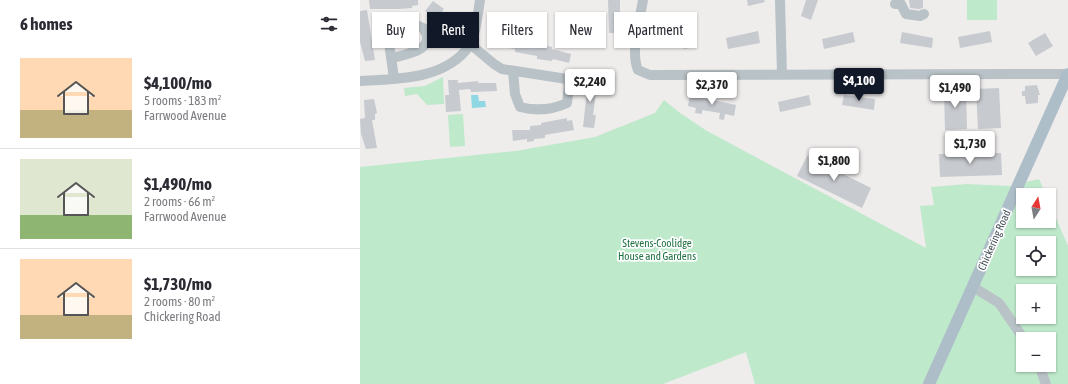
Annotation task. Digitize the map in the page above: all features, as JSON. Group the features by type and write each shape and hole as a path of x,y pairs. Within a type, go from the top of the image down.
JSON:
{"main road":[{"name":"Chickering Road","path":"929,384 1068,74"}],"street":[{"path":"479,12 480,0"},
{"path":"643,0 636,42 636,66 638,70 650,75 1068,74"},
{"path":"780,0 782,74"},
{"path":"895,4 902,4 906,14 920,16 924,14"},
{"path":"360,81 415,76 440,70 466,48"},
{"path":"475,48 502,69 566,79 569,85 566,103 555,108 536,110 520,107 515,94 513,71"},
{"path":"392,58 394,78"},
{"path":"973,286 999,303 1019,332"},
{"path":"1042,372 1046,384"}],"green space":[{"path":"967,0 997,0 997,20 967,20"},
{"path":"443,77 444,104 427,105 417,94 405,96 404,88 425,86"},
{"name":"Stevens-Coolidge House and Gardens","path":"664,100 707,131 926,248 920,206 934,205 931,187 967,184 1009,186 1039,179 1043,188 1016,188 1016,228 1056,228 1056,218 1068,246 1068,384 755,384 746,352 663,384 360,384 360,167 516,151 595,137 655,113"},
{"path":"463,114 465,146 450,147 448,115"}],"water":[{"path":"471,95 478,95 479,101 485,101 486,107 472,108"}],"building":[{"path":"369,0 418,0 418,5 412,6 412,8 370,9"},
{"path":"608,0 620,0 620,12 614,12 614,33 609,33"},
{"path":"747,0 764,0 765,2 748,6"},
{"path":"806,0 818,0 811,20 801,16"},
{"path":"909,0 923,0 923,8 910,8"},
{"path":"433,1 444,9 442,11 443,12 427,13 425,11"},
{"path":"367,10 375,60 365,61 360,42 360,11"},
{"path":"758,31 760,43 728,49 726,38"},
{"path":"990,31 992,42 960,48 958,37"},
{"path":"853,32 855,42 824,49 822,39"},
{"path":"902,32 933,38 932,48 900,43"},
{"path":"1045,33 1053,46 1036,56 1028,43"},
{"path":"547,46 571,54 569,63 553,59 552,61 537,59 537,56 515,52 515,49 509,48 547,48"},
{"path":"584,76 595,78 594,92 596,92 593,115 596,115 594,128 583,127 587,91 584,91"},
{"path":"448,80 458,80 458,83 478,81 478,83 496,83 497,91 471,92 470,89 459,90 461,111 446,112 445,95 449,95"},
{"path":"1037,85 1040,95 1038,95 1038,103 1026,104 1025,96 1022,96 1022,91 1025,91 1025,86"},
{"path":"999,88 1001,128 978,129 976,89"},
{"path":"944,89 966,89 967,129 945,130"},
{"path":"690,95 736,105 734,116 725,114 724,120 719,119 720,113 702,110 702,114 695,113 696,108 688,106"},
{"path":"809,95 811,105 780,112 778,102"},
{"path":"844,95 875,99 874,110 842,105"},
{"path":"374,99 377,113 375,114 375,120 372,120 377,148 366,149 361,134 360,119 365,118 364,100"},
{"path":"567,118 567,121 572,120 574,130 545,135 545,138 534,139 534,141 527,142 527,139 513,141 512,130 530,130 530,126 541,125 541,123"},
{"path":"1001,153 1002,175 940,177 939,154"},
{"path":"807,156 871,188 862,208 797,176"}]}
